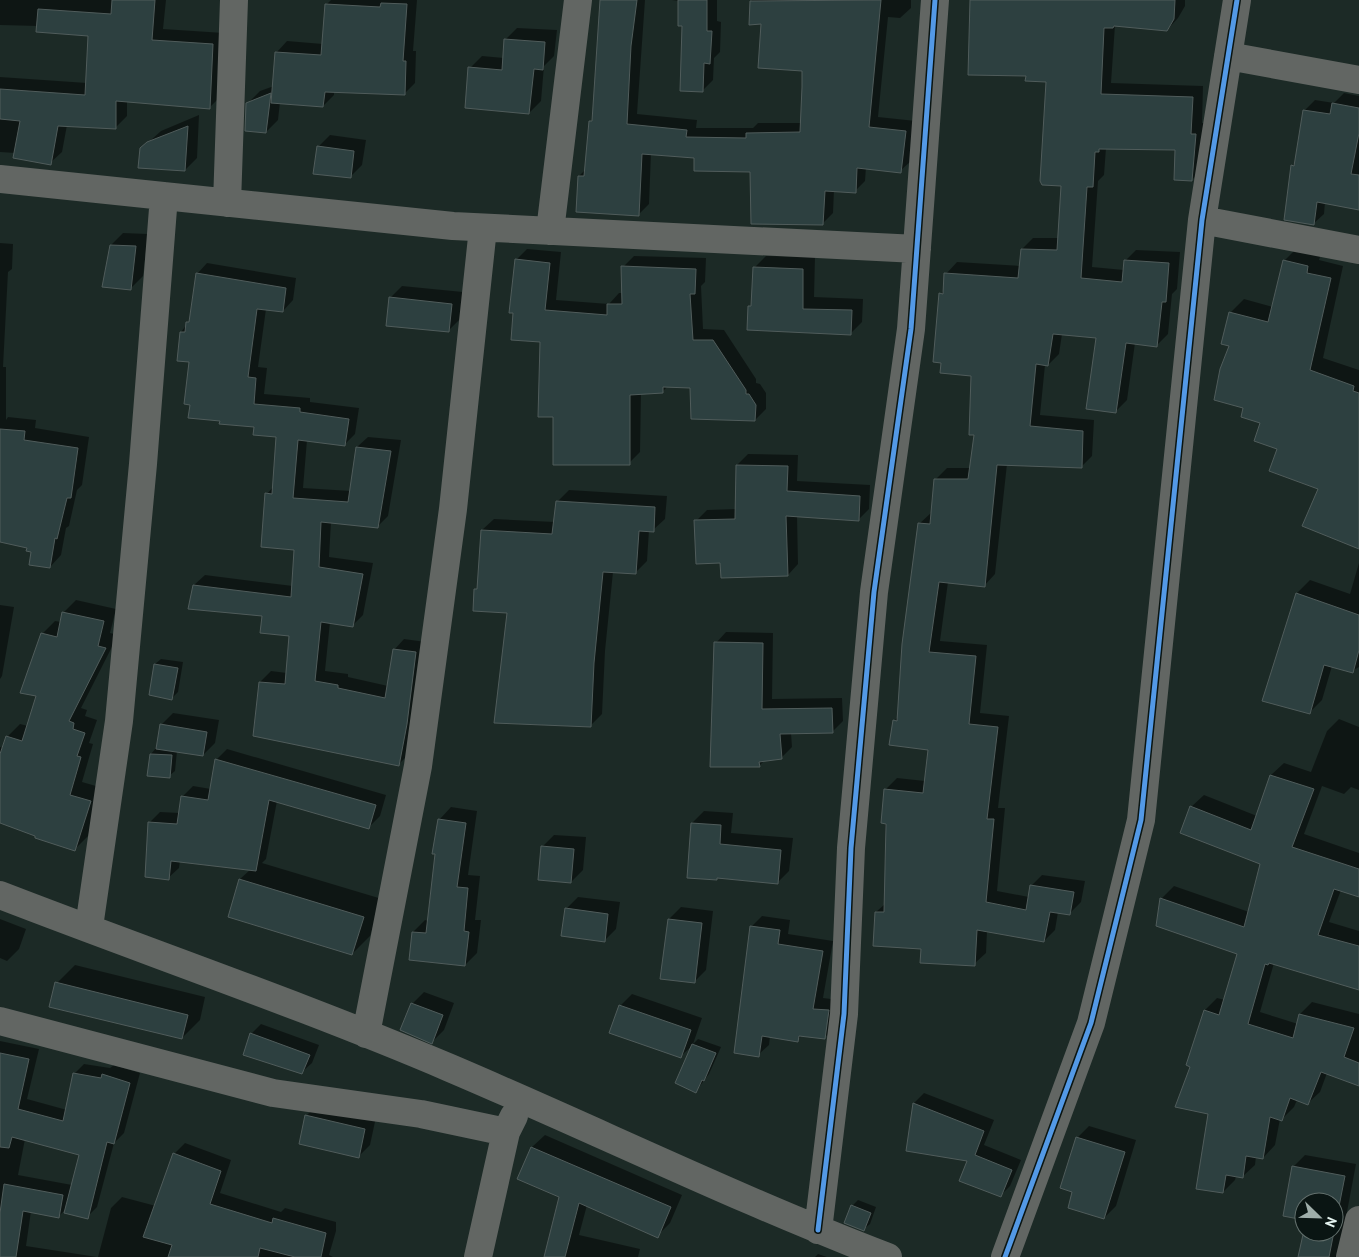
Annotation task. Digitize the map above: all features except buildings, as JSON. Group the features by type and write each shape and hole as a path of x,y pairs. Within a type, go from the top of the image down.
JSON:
{"street":[{"path":"227,203 234,0"},
{"path":"550,231 578,0"},
{"path":"818,1230 844,1014 851,848 874,592 911,329 935,0"},
{"path":"1005,1257 1091,1023 1141,820 1202,220 1237,0"},
{"path":"1228,56 1359,80"},
{"path":"0,179 483,228 917,249"},
{"path":"89,927 120,720 164,196"},
{"path":"1202,220 1359,250"},
{"path":"366,1034 418,766 453,509 483,228"},
{"path":"0,895 89,927 451,1068 818,1230 888,1257"},
{"path":"0,1021 273,1093 420,1114 506,1132"},
{"path":"478,1257 506,1132 520,1100"},
{"path":"1350,1257 1359,1220"}],"cycle path":[{"path":"818,1230 844,1014 851,848 874,592 911,329 935,0"},
{"path":"1005,1257 1091,1023 1141,820 1202,220 1237,0"}]}
